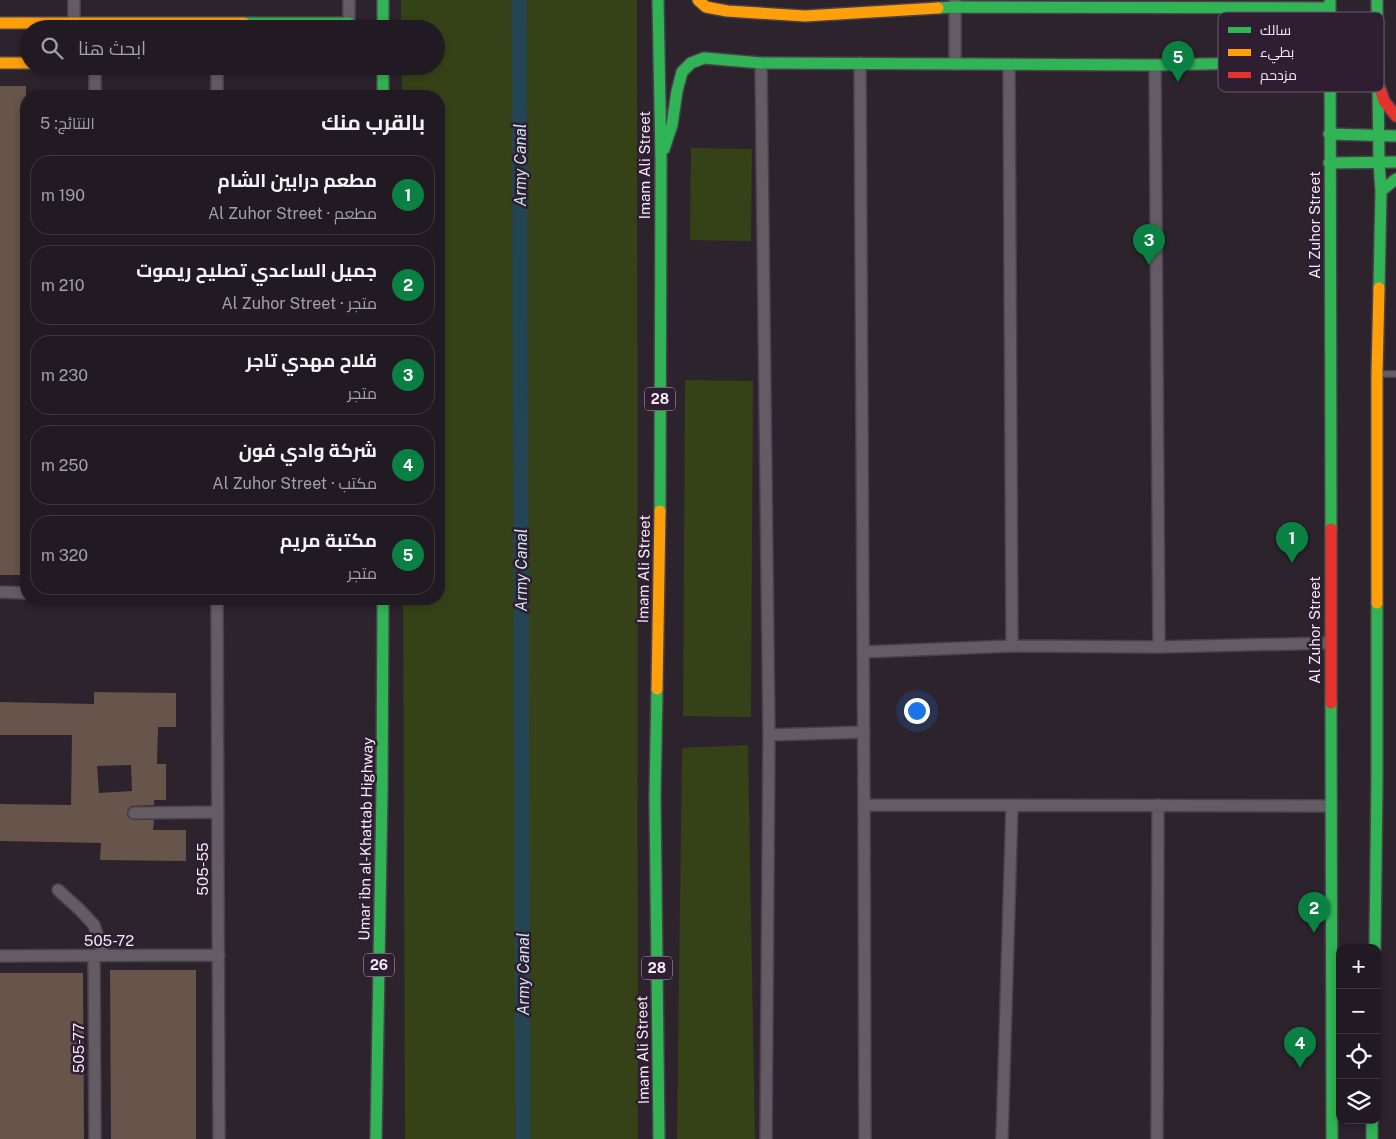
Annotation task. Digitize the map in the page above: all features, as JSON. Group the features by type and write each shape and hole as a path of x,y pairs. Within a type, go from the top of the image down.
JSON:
{"main road":[{"path":"383,0 383,20"},
{"name":"Imam Ali Street","path":"658,0 661,160 660,550 655,797 659,1139"},
{"path":"698,0 706,7 727,11 805,16 955,3 1330,4"},
{"path":"0,23 20,23"},
{"path":"661,160 672,125 682,72 691,63 704,58 761,63 1155,65 1218,64"},
{"path":"0,63 20,63"},
{"path":"383,75 383,90"},
{"name":"Al Zuhor Street","path":"1329,92 1332,1139"},
{"path":"1375,944 1377,374 1381,191 1378,92"},
{"path":"1381,92 1384,101 1396,116"},
{"path":"1329,134 1396,136"},
{"path":"1329,162 1396,162"},
{"path":"1381,191 1396,179"},
{"name":"Umar ibn al-Khattab Highway","path":"376,1139 383,605"},
{"path":"1372,1124 1372,1139"}],"street":[{"path":"74,0 74,20"},
{"path":"349,0 349,20"},
{"path":"955,3 955,64"},
{"path":"761,63 769,735 766,1139"},
{"path":"860,63 864,732 864,1139"},
{"path":"1009,64 1012,646"},
{"path":"1155,65 1159,646"},
{"path":"94,90 95,75"},
{"path":"217,75 217,90"},
{"path":"0,592 20,593"},
{"name":"505-55","path":"217,605 219,1139"},
{"path":"863,652 1012,646 1330,643"},
{"path":"769,735 864,732"},
{"path":"864,804 1331,806"},
{"path":"1002,1139 1012,805"},
{"path":"1157,1139 1158,806"},
{"path":"134,813 218,812"},
{"name":"505-77","path":"58,890 94,925 99,956 95,1139"},
{"name":"505-72","path":"0,956 219,955"}],"lane":[{"path":"1377,374 1396,374"}],"green space":[{"path":"401,0 637,0 638,1139 405,1139 403,605 445,605 445,90 402,90 402,75 445,75 445,20 401,20"},
{"path":"691,148 752,149 751,241 690,240"},
{"path":"685,380 753,381 751,717 683,716"},
{"path":"748,745 755,1139 677,1139 682,748"}],"building":[{"path":"0,86 26,86 26,90 20,90 20,575 0,575"},
{"path":"94,692 176,693 176,727 158,727 157,764 166,764 166,800 154,800 154,805 131,806 127,814 128,817 134,820 154,820 153,830 186,830 186,861 100,860 101,843 0,841 0,804 71,805 72,735 0,735 0,702 94,704","holes":["131,765 132,791 99,793 97,766"]},
{"path":"110,970 196,970 196,1139 111,1139"},
{"path":"0,973 83,973 84,1139 0,1139"}],"waterway":[{"name":"Army Canal","path":"519,0 523,1139"}],"traffic: fast":[{"path":"383,0 383,20"},
{"path":"658,0 661,160 660,511"},
{"path":"1330,0 1330,12"},
{"path":"1377,0 1377,12"},
{"path":"938,8 1330,8"},
{"path":"664,149 672,125 682,72 691,63 704,58 761,63 1218,64"},
{"path":"383,75 383,90"},
{"path":"1330,92 1331,529"},
{"path":"1378,92 1381,191 1379,288"},
{"path":"1329,134 1396,136"},
{"path":"1329,163 1396,162"},
{"path":"1381,191 1396,179"},
{"path":"1375,944 1377,603"},
{"path":"376,1139 383,605"},
{"path":"657,689 655,797 659,1139"},
{"path":"1331,703 1332,1139"},
{"path":"1372,1124 1372,1139"}],"traffic: slow":[{"path":"698,0 706,7 727,11 805,16 938,8"},
{"path":"0,23 20,23"},
{"path":"0,63 20,63"},
{"path":"1377,603 1379,288"},
{"path":"657,689 660,511"}],"traffic: jam":[{"path":"1381,92 1384,101 1396,116"},
{"path":"1331,529 1331,703"}],"place":[{"name":"مكتبة مريم","path":"1178,82"},
{"name":"فلاح مهدي تاجر","path":"1149,265"},
{"name":"مطعم درابين الشام","path":"1292,563"},
{"name":"جميل الساعدي تصليح ريموت","path":"1314,933"},
{"name":"شركة وادي فون","path":"1300,1068"}]}
